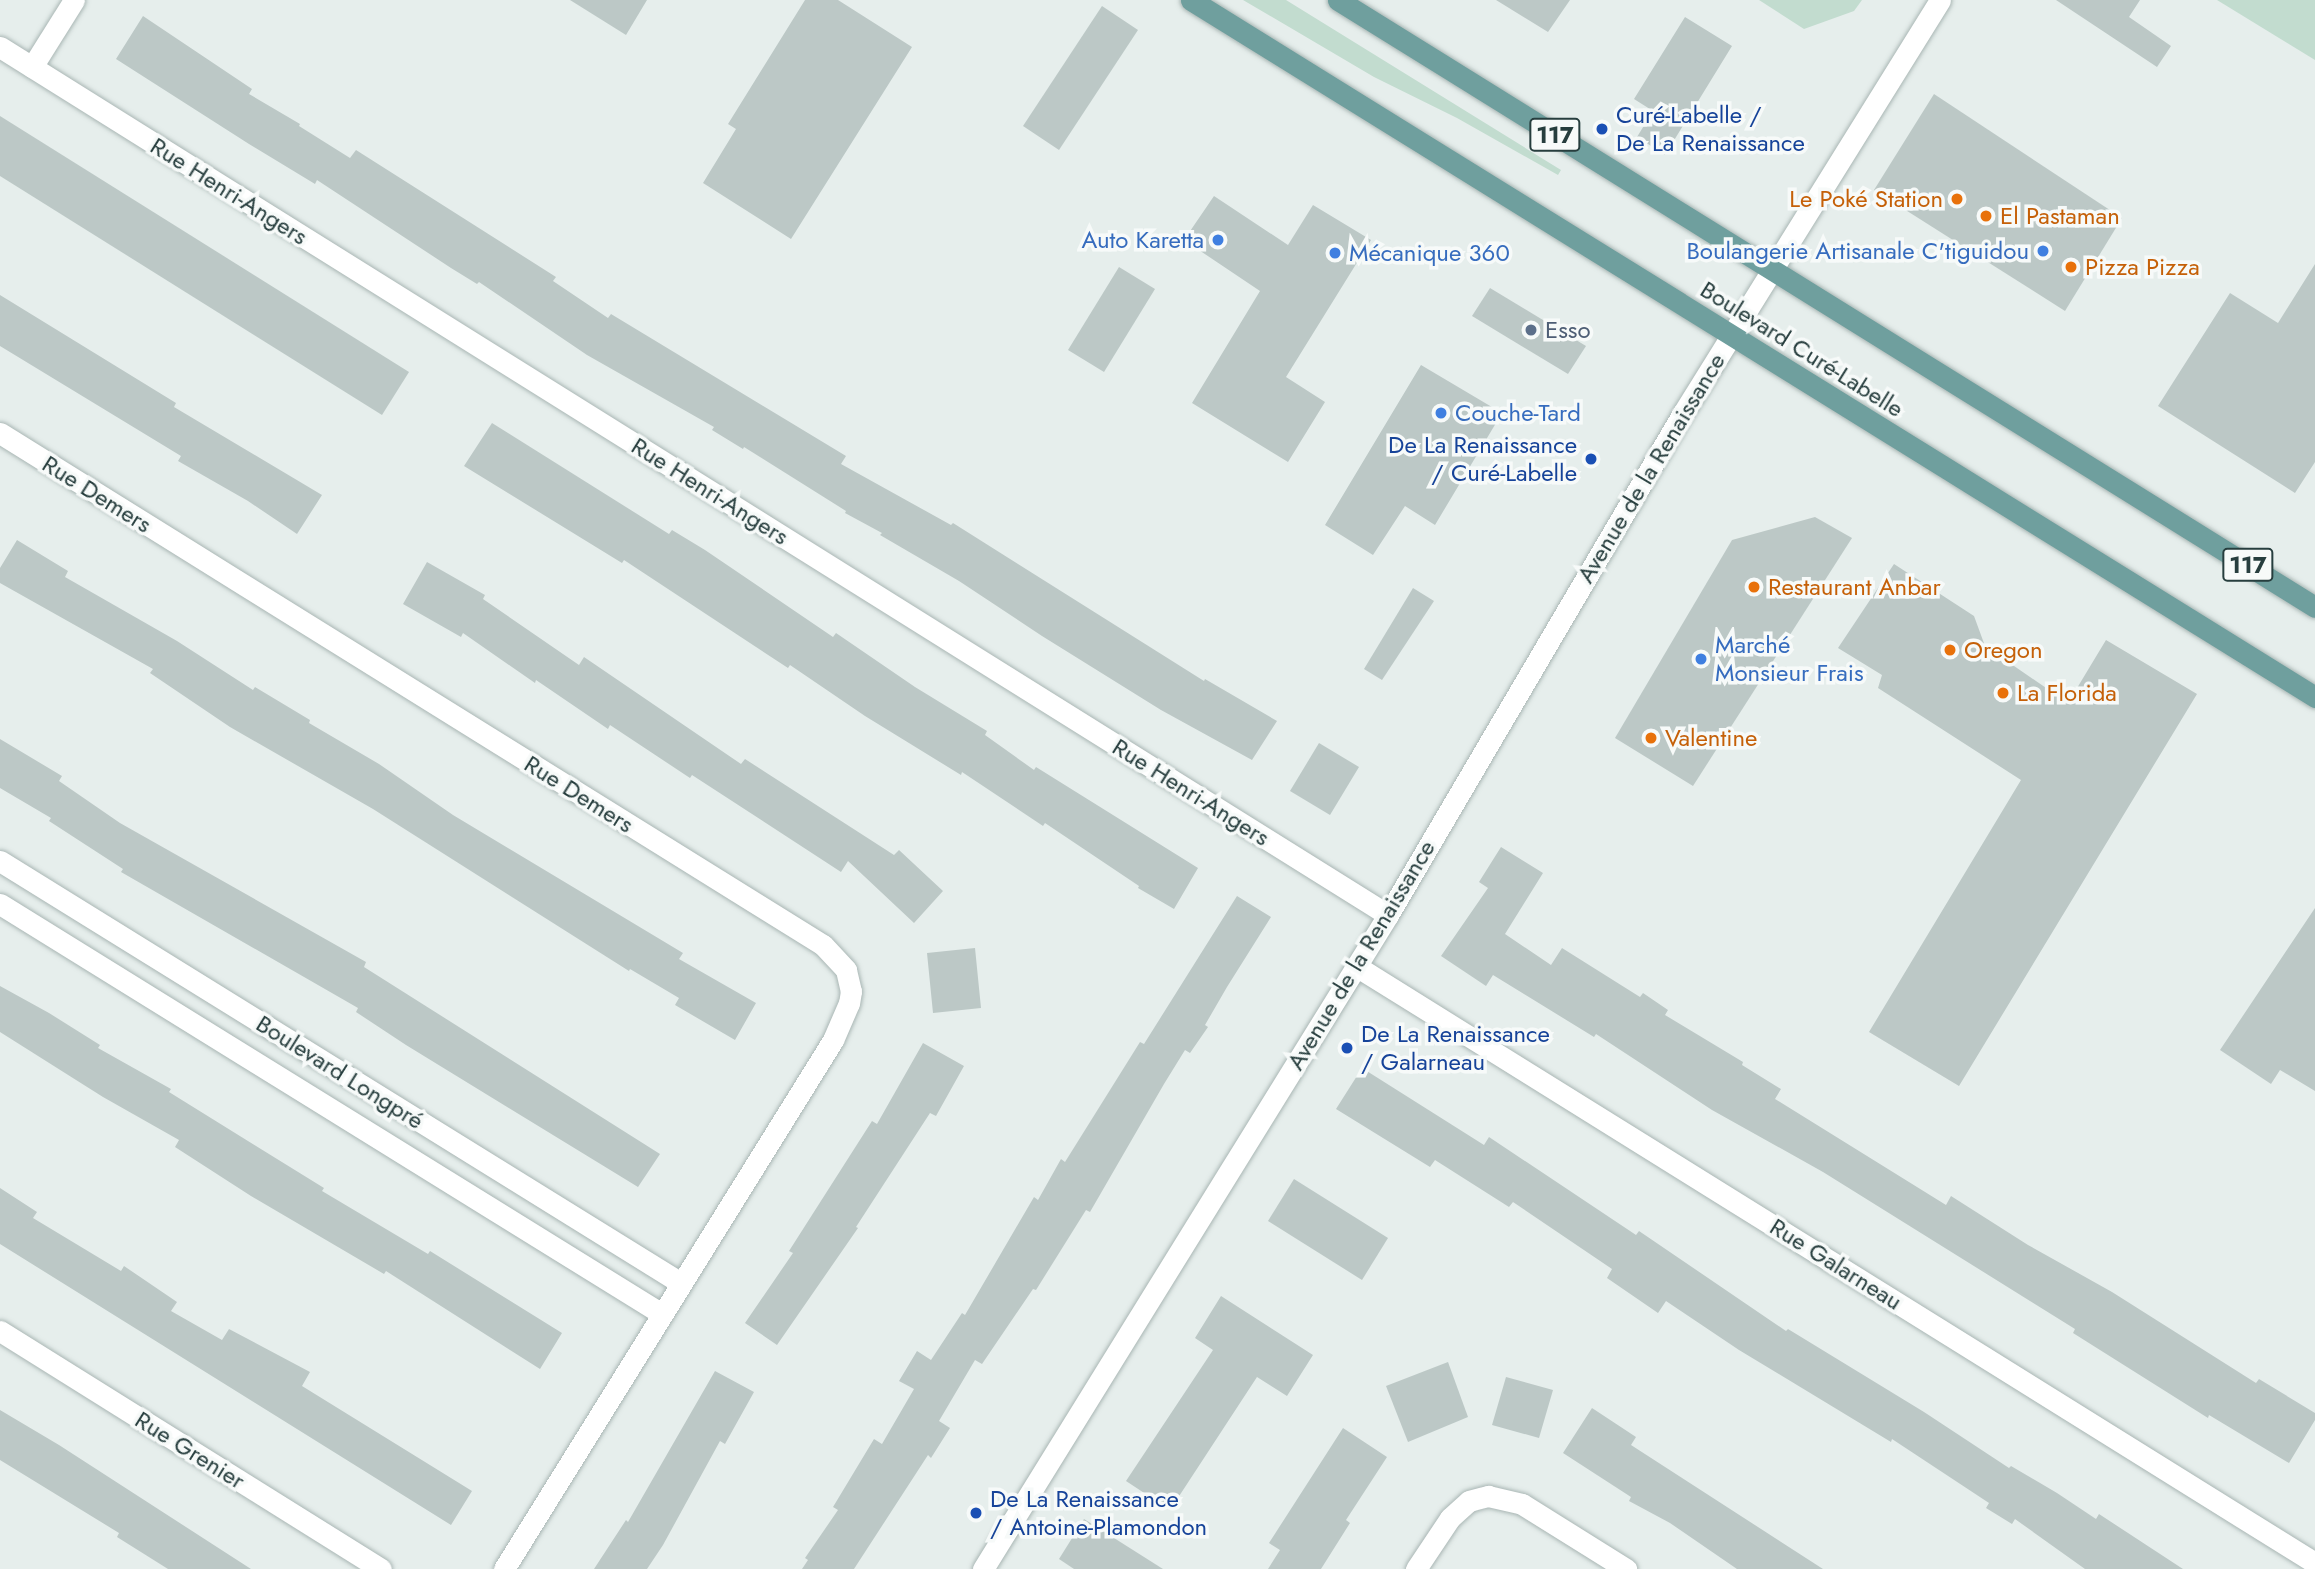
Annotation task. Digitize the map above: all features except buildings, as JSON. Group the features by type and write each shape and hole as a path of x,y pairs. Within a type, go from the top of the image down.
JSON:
{"main road":[{"name":"Boulevard Curé-Labelle","path":"1191,0 2315,697"},
{"name":"Boulevard Curé-Labelle","path":"1338,0 2315,607"}],"street":[{"path":"32,67 74,0"},
{"name":"Avenue de la Renaissance","path":"983,1569 1388,915 1731,336 1940,0"},
{"name":"Rue Henri-Angers","path":"0,47 1388,915"},
{"name":"Rue Demers","path":"0,433 823,945 841,962 850,991 842,1024 681,1283"},
{"name":"Boulevard Longpré","path":"0,862 681,1283"},
{"name":"Boulevard Longpré","path":"0,904 662,1314"},
{"name":"Rue Galarneau","path":"1356,966 2315,1563"},
{"path":"504,1569 681,1283"},
{"name":"Rue Grenier","path":"0,1331 381,1569"},
{"path":"1416,1569 1450,1518 1469,1501 1488,1496 1522,1504 1626,1569"}],"green space":[{"path":"1243,0 1286,0 1561,170 1558,175 1457,118 1374,77"},
{"path":"1759,0 1862,0 1854,11 1804,29"},
{"path":"2217,0 2315,0 2315,60"}],"place":[{"name":"Curé-Labelle / De La Renaissance","path":"1602,129"},
{"name":"Le Poké Station","path":"1957,199"},
{"name":"El Pastaman","path":"1986,216"},
{"name":"Auto Karetta","path":"1218,240"},
{"name":"Boulangerie Artisanale C'tiguidou","path":"2043,251"},
{"name":"Mécanique 360","path":"1335,253"},
{"name":"Pizza Pizza","path":"2071,267"},
{"name":"Esso","path":"1531,330"},
{"name":"Couche-Tard","path":"1441,413"},
{"name":"De La Renaissance / Curé-Labelle","path":"1591,459"},
{"name":"Restaurant Anbar","path":"1754,587"},
{"name":"Oregon","path":"1950,650"},
{"name":"Marché Monsieur Frais","path":"1701,659"},
{"name":"La Florida","path":"2003,693"},
{"name":"Valentine","path":"1651,738"},
{"name":"De La Renaissance / Galarneau","path":"1347,1048"},
{"name":"De La Renaissance / Antoine-Plamondon","path":"976,1513"}]}
